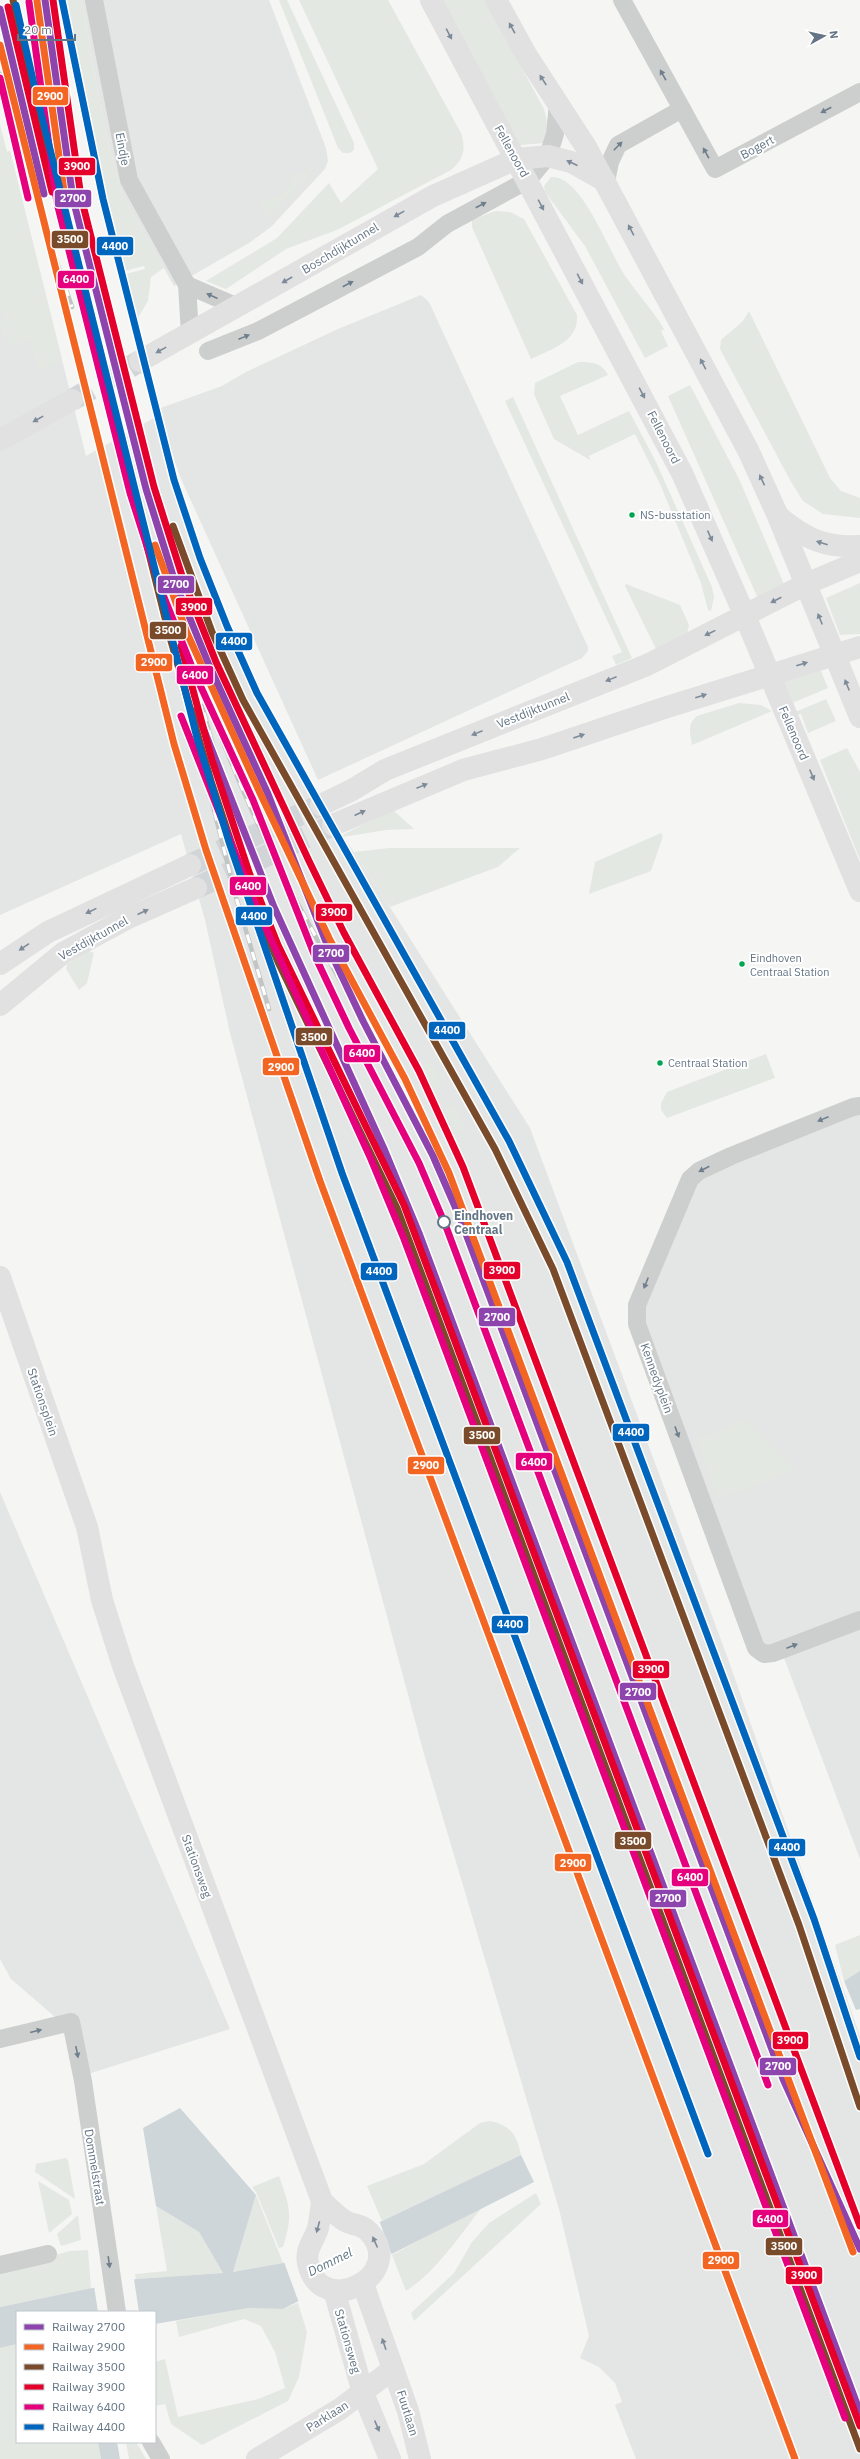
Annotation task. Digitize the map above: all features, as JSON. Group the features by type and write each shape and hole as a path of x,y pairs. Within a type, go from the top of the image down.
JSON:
{"street":[{"name":"Eindje","path":"94,0 129,180 187,285 190,334"},
{"name":"Fellenoord","path":"431,0 528,180 682,474 770,674 860,891"},
{"path":"496,0 527,56 606,182 748,450 778,516 860,717"},
{"name":"Bogert","path":"622,0 715,169 860,92"},
{"path":"208,351 258,331 418,247 448,224 528,180 548,156 555,134 558,104"},
{"path":"606,182 610,162 618,144 682,109"},
{"name":"Boschdijktunnel","path":"140,362 350,244 361,235 433,196 516,159 548,156 571,162 606,182"},
{"path":"187,285 238,307"},
{"path":"0,440 72,400"},
{"path":"778,516 798,532 822,544 860,546"},
{"name":"Vestdijktunnel","path":"321,805 352,790 385,770 647,665 806,584 860,561"},
{"path":"333,825 463,770 542,749 834,653 860,647"},
{"name":"Vestdijktunnel","path":"0,964 48,932 190,865"},
{"name":"Vestdijktunnel","path":"0,1005 47,964 68,950 126,919 196,888"},
{"name":"Kennedyplein","path":"860,1106 853,1107 731,1156 699,1171 690,1179 640,1298 636,1314 637,1324 756,1648 764,1654 773,1654 860,1620"},
{"name":"Stationsplein","path":"0,1277 87,1527"},
{"name":"Stationsweg","path":"87,1527 102,1600 123,1666 322,2201 318,2228 308,2251 308,2263 312,2273 319,2282 332,2289 349,2290 363,2284 370,2278 377,2263 377,2247 374,2239 361,2225 343,2219 322,2201"},
{"name":"Dommelstraat","path":"0,2039 71,2022 82,2081 117,2311"},
{"path":"0,2265 48,2254"},
{"path":"363,2284 393,2369"},
{"name":"Stationsweg","path":"332,2289 363,2393"},
{"name":"Parklaan","path":"257,2459 363,2393 393,2369"},
{"name":"Fuutlaan","path":"393,2369 408,2411 420,2459"},
{"path":"363,2393 390,2459"},
{"path":"152,2443 161,2459"}],"shaded area":[{"path":"64,0 82,0 103,120 121,192 164,268 151,277 148,301 131,329 118,276 145,269 144,266 117,273 94,170"},
{"path":"82,0 269,0 326,148 328,161 325,169 271,227 249,243 174,286 121,192 103,120"},
{"path":"279,0 287,0 354,143 354,150 350,153 343,153 338,148"},
{"path":"299,0 388,0 461,133 463,153 459,162 451,170 337,230 286,249 226,289 206,281 277,238 329,183 341,203 378,169"},
{"path":"442,0 485,0 544,109 547,126 544,143 520,145"},
{"path":"0,126 7,152 10,151 86,456 154,418 179,505 197,556 256,691 282,743 390,907 530,1128 727,1656 860,2036 860,2459 636,2459 615,2405 622,2402 615,2383 599,2367 580,2358 589,2336 559,2209 424,1754 230,1033 205,920 181,834 0,915"},
{"path":"0,126 7,152 10,151 62,360 38,371 30,341 10,346 8,337 3,337 0,324 4,322 0,306"},
{"path":"315,167 266,220 259,203 285,192 290,183 289,178"},
{"path":"551,177 562,180 574,188 584,202 619,266 664,329 661,331 668,346 645,358 585,246 545,192 544,186"},
{"path":"495,211 510,212 524,219 577,315 576,324 569,338 555,348 531,359 472,227 472,220"},
{"path":"421,295 429,302 588,647 588,651 582,658 318,780 182,481 155,410 222,386 246,372 338,329"},
{"path":"749,311 830,478 841,491 860,498 860,518 823,514 803,501 790,480 720,349 721,340 743,321"},
{"path":"578,362 588,362 599,365 608,375 560,396 578,435 629,411 655,460 712,587 714,597 711,611 708,610 701,583 660,484 635,434 589,456 590,460 554,439 534,394 535,383"},
{"path":"690,385 740,481 786,589 760,603 668,396"},
{"path":"513,397 632,658 616,665 612,656 622,652 505,401"},
{"path":"860,583 860,634 840,635 826,598"},
{"path":"626,584 680,605 689,625 687,634 656,649 625,586"},
{"path":"820,669 828,688 792,703 782,680"},
{"path":"826,699 836,721 808,733 801,714 797,715 795,712"},
{"path":"739,703 761,705 772,711 692,745 690,726 697,716"},
{"path":"847,748 860,772 860,860 820,760"},
{"path":"393,810 414,829 386,830 343,837 342,835"},
{"path":"661,833 663,836 651,871 589,894 595,862"},
{"path":"389,848 520,848 498,867 390,907 354,852"},
{"path":"89,951 94,953 87,983 79,990 66,969 67,964"},
{"path":"766,1054 775,1078 667,1118 661,1110 661,1103 667,1092"},
{"path":"430,1061 442,1083 433,1089 421,1066"},
{"path":"453,1105 465,1129 456,1133 444,1109"},
{"path":"860,1112 860,1859 784,1658 760,1645 636,1311 693,1182 728,1162"},
{"path":"746,1420 796,1470 718,1499 697,1438"},
{"path":"0,1492 230,2029 88,2074 54,2016 11,1979 0,1959"},
{"path":"860,1935 860,1971 844,1981 835,1945"},
{"path":"490,2121 503,2125 512,2132 521,2155 382,2221 367,2186 424,2164 480,2123"},
{"path":"66,2158 68,2160 75,2199 35,2172 36,2164"},
{"path":"279,2176 288,2204 289,2219 283,2247 279,2248 256,2192 252,2187"},
{"path":"38,2181 69,2200 72,2214 49,2233"},
{"path":"536,2193 541,2204 414,2321 411,2313 454,2273 472,2242 489,2223"},
{"path":"256,2195 283,2263 233,2272"},
{"path":"156,2206 199,2232 223,2273 136,2279 135,2274 167,2271"},
{"path":"483,2206 457,2241 438,2263 418,2283 406,2291 392,2255"},
{"path":"78,2215 81,2240 61,2246 57,2234"},
{"path":"88,2250 91,2289 0,2307 0,2270 70,2251"},
{"path":"298,2303 307,2332 299,2377 288,2401 202,2445 171,2424 165,2404 156,2406 156,2362 165,2359 178,2417 258,2399 285,2388 275,2352 261,2326 244,2319 179,2337 176,2321 249,2308 283,2309"},
{"path":"16,2344 16,2443 98,2443 101,2459 0,2459 0,2348"},
{"path":"126,2443 137,2443 146,2459 129,2459"}],"water":[{"path":"860,1971 860,2009 856,2010 844,1981"},
{"name":"Dommel","path":"180,2108 256,2195 233,2272 283,2263 382,2221 521,2155 534,2182 283,2309 249,2308 156,2324 156,2311 16,2311 16,2344 0,2348 0,2307 136,2279 223,2273 199,2232 156,2206 143,2128"},
{"path":"98,2443 117,2443 120,2459 101,2459"}],"pier":[{"path":"379,2220 392,2256 299,2303 284,2262"},
{"path":"134,2279 139,2311 98,2311 94,2286"}],"tunnel":[{"path":"72,400 140,361"},
{"path":"190,865 321,805"},
{"path":"196,888 333,825"}],"railway":[{"path":"27,0 44,81 73,199"},
{"path":"0,63 28,176 72,307"},
{"path":"146,489 173,596"},
{"path":"134,495 212,716 255,818 284,877 363,1021"},
{"path":"194,678 225,787"},
{"path":"188,707 238,905"},
{"path":"237,900 269,1009"}],"rail line":[{"name":"3500","path":"13,0 26,62 169,634 211,781 243,878 278,962 397,1208 860,2449"},
{"name":"2700","path":"45,0 73,199 146,489 175,582 209,665 268,794 328,947 363,1021 433,1156 460,1218 783,2079 860,2249"},
{"name":"3900","path":"53,0 81,197 154,487 183,579 216,662 309,861 344,933 419,1071 463,1167 860,2226"},
{"name":"4400","path":"62,0 103,199 174,480 200,558 227,626 257,693 509,1141 567,1262 814,1919 860,2057"},
{"name":"2900","path":"37,1 64,191"},
{"name":"6400","path":"29,2 57,203 130,493 160,587 194,672 253,800 314,954 349,1028 419,1163 445,1224 768,2085"},
{"name":"4400","path":"16,5 36,93 197,738 229,842 342,1173 708,2154"},
{"name":"3900","path":"8,7 52,192"},
{"name":"2700","path":"0,9 44,194"},
{"name":"2900","path":"0,45 174,744 206,850 320,1181 795,2459"},
{"name":"6400","path":"0,78 28,198"},
{"name":"3500","path":"173,526 212,632 243,700 495,1149 553,1269 799,1925 860,2107"},
{"name":"2900","path":"155,545 187,633 260,793 330,940 405,1079 449,1173 853,2252"},
{"name":"3900","path":"181,646 212,760 249,872 278,945 404,1205 860,2426"},
{"name":"2700","path":"196,710 274,907 385,1151 419,1233 860,2412"},
{"name":"6400","path":"181,716 259,913 370,1157 404,1239 845,2418"}],"place":[{"name":"NS-busstation","path":"632,515"},
{"name":"Eindhoven Centraal Station","path":"742,964"},
{"name":"Centraal Station","path":"660,1063"},
{"name":"Eindhoven Centraal","path":"444,1222"}]}
